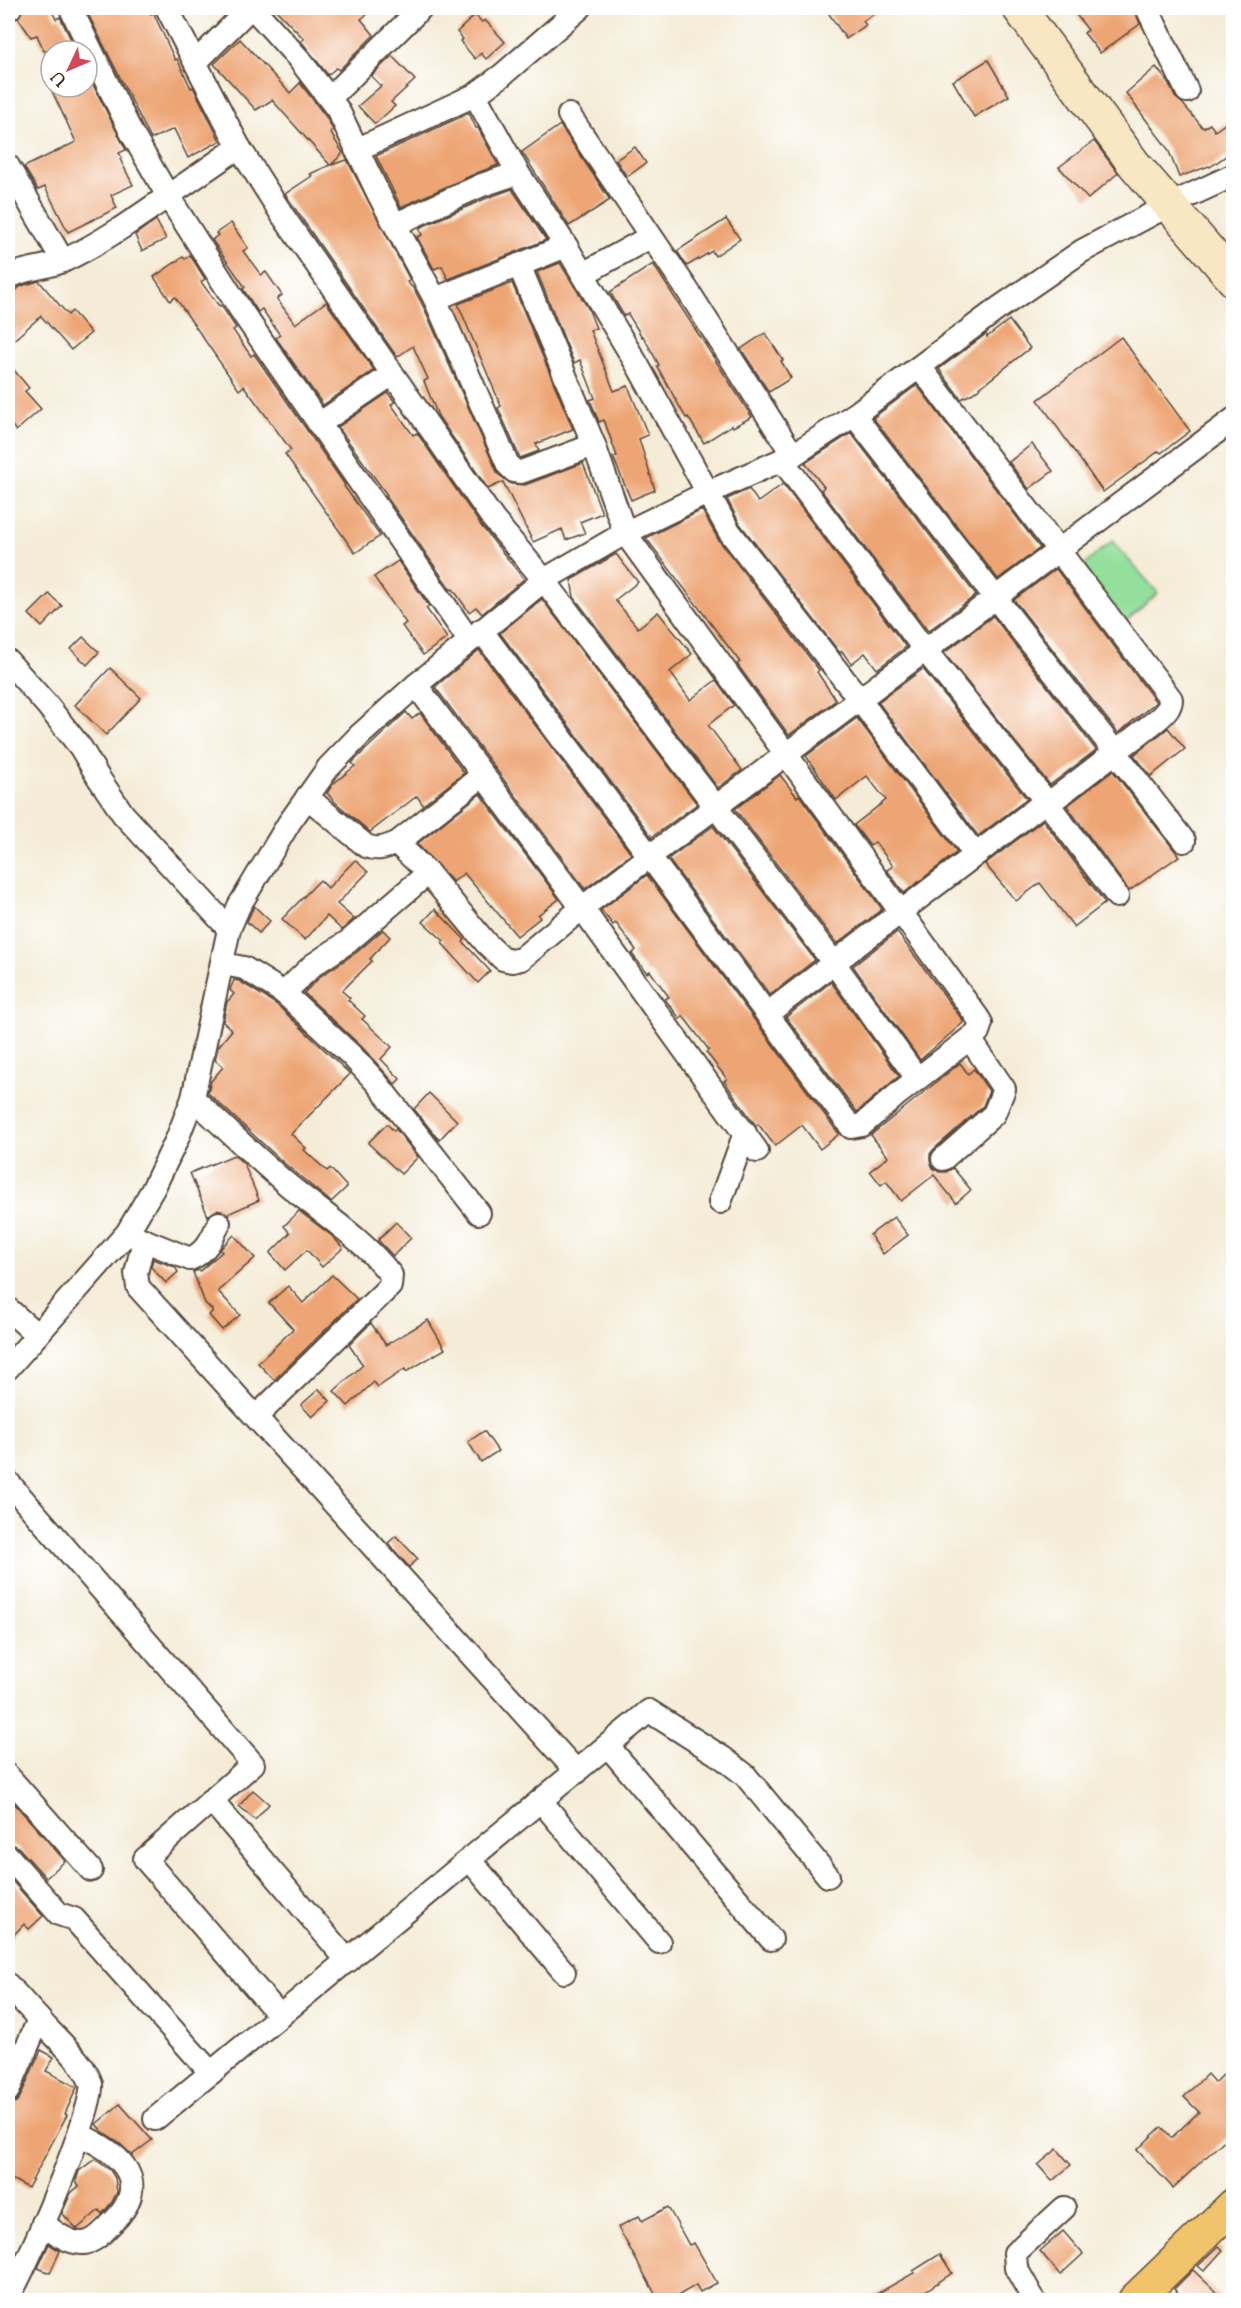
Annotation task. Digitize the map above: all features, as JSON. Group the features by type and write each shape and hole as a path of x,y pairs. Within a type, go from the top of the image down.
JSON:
{"highway":[{"path":"1135,2301 1233,2205"}],"street":[{"path":"168,8 239,147 391,375 493,519 544,579 834,963 917,1078"},
{"path":"196,63 251,8 330,98 346,125 356,150 435,299 501,452 514,471 529,470 594,445"},
{"path":"330,98 421,8"},
{"path":"356,150 475,96 580,8"},
{"path":"1019,8 1134,164 1233,280"},
{"path":"1147,8 1187,91"},
{"path":"72,11 131,132 168,196 197,244 319,424 475,635 650,856 851,1127 862,1125 917,1078 970,1039 978,1032 981,1023 625,533 594,445 519,265"},
{"path":"475,96 518,172 583,274 680,439 716,510 743,551 860,700 975,854"},
{"path":"569,116 688,291 787,458 926,650 1117,896"},
{"path":"8,279 24,270 63,261 124,225 239,147"},
{"path":"8,166 63,261"},
{"path":"396,224 482,185 518,172"},
{"path":"577,1772 138,1287 135,1236 193,1098 229,929 239,906 306,797 328,768 360,735 416,685 544,579 625,533 707,493 787,458 855,416 999,308 1082,251 1169,205 1233,176"},
{"path":"583,274 650,237"},
{"path":"435,299 566,246"},
{"path":"767,1014 975,854 1115,754 1167,711 1171,704 1171,699 920,367"},
{"path":"319,424 391,375"},
{"path":"855,416 1184,840"},
{"path":"397,843 428,873 467,923 503,959 512,961 521,958 650,856 1233,419"},
{"path":"8,661 81,748 123,813 229,929"},
{"path":"416,685 582,908 751,1142 720,1202"},
{"path":"306,797 366,846 374,849 385,848 397,843 483,775"},
{"path":"284,993 313,965 349,941 428,873"},
{"path":"223,964 244,968 284,993 352,1056 376,1082 479,1213"},
{"path":"943,1159 994,1114 1004,1089 970,1039"},
{"path":"193,1098 288,1184 351,1233 391,1275 390,1286 256,1417"},
{"path":"135,1236 190,1259 199,1255 205,1248 219,1223"},
{"path":"8,1368 135,1236"},
{"path":"8,1309 38,1335"},
{"path":"8,1482 253,1764 145,1859 280,2016"},
{"path":"156,2119 649,1711 723,1758 745,1775 828,1876"},
{"path":"608,1746 771,1939"},
{"path":"8,1776 91,1870"},
{"path":"211,1800 348,1961"},
{"path":"541,1802 659,1942"},
{"path":"8,1856 59,1914 74,1919 211,2073"},
{"path":"470,1860 564,1972"},
{"path":"8,1985 85,2071 92,2085 92,2094 80,2135 43,2223 8,2297"},
{"path":"8,2091 39,2019"},
{"path":"43,2223 72,2241 86,2243 96,2238 120,2216 130,2198 132,2188 130,2177 123,2164 104,2146 80,2135"},
{"path":"1034,2301 1016,2268 1015,2253 1064,2208"}],"green space":[{"path":"1112,541 1158,593 1122,625 1077,571"}],"building":[{"path":"23,8 50,8 56,19 60,17 71,39 39,40 37,35 31,37 18,18"},
{"path":"85,8 148,8 151,14 153,12 175,60 177,59 191,88 193,87 220,141 188,158 174,129 151,139"},
{"path":"274,8 375,8 361,19 374,35 339,70 336,68 328,75 301,41 304,39"},
{"path":"825,8 883,8 863,21 866,25 846,39"},
{"path":"1071,8 1134,8 1140,24 1100,53 1084,33 1088,30"},
{"path":"475,15 482,22 485,20 505,42 486,59 481,53 475,59 460,41 463,39 457,32"},
{"path":"240,39 290,93 300,83 326,117 333,130 330,132 343,153 331,165 347,160 410,280 407,282 414,289 424,308 498,474 511,484 525,485 583,463 602,513 580,522 585,533 566,540 562,529 533,542 503,482 488,489 438,416 424,381 428,379 413,346 397,357 285,194 312,176 310,174 330,165 272,100 256,110 214,64"},
{"path":"392,56 415,80 391,102 395,106 375,124 358,106 381,86 371,76"},
{"path":"988,60 1009,96 974,117 953,81"},
{"path":"1156,67 1169,84 1175,97 1203,128 1210,124 1215,131 1233,118 1233,151 1210,167 1179,177 1168,149 1126,93"},
{"path":"99,97 126,150 119,153 122,158 120,159 133,185 111,195 117,208 68,232 45,187 38,190 24,167 76,142 56,99 99,99"},
{"path":"469,113 498,165 401,207 376,156"},
{"path":"560,125 610,200 569,226 522,152"},
{"path":"1094,141 1118,173 1088,199 1059,167"},
{"path":"635,147 646,163 627,177 616,160"},
{"path":"512,189 546,240 448,279 442,266 434,269 417,237 422,235 419,228"},
{"path":"726,219 740,239 715,256 712,251 687,266 677,251"},
{"path":"156,220 166,239 142,251 135,235"},
{"path":"231,223 248,248 243,251 261,275 266,272 282,295 277,299 295,324 326,302 374,370 323,405 276,338 280,335 262,309 258,312 243,289 245,287 212,240 218,235 216,233"},
{"path":"190,255 205,279 201,282 219,306 221,305 236,328 233,330 251,356 254,354 380,536 355,553 285,454 291,450 244,386 239,390 175,297 170,301 154,277 183,257 185,259"},
{"path":"560,263 588,308 596,328 590,330 614,391 628,386 648,435 639,439 655,490 631,500 613,457 617,456 604,420 599,422 590,400 595,398 580,360 574,363 537,272"},
{"path":"653,264 752,417 733,427 732,425 704,443 688,417 686,418 643,336 628,314 624,316 610,292"},
{"path":"39,281 68,315 72,311 91,333 71,350 41,316 8,345 8,298 21,286"},
{"path":"512,283 573,429 536,444 539,451 520,458 458,304"},
{"path":"1009,320 1030,348 973,393 961,399 939,369"},
{"path":"765,333 783,360 781,361 791,378 769,392 741,349"},
{"path":"1121,337 1190,431 1103,492 1038,400"},
{"path":"8,363 29,388 25,391 41,409 16,431 8,420"},
{"path":"917,385 1040,548 998,579 873,418"},
{"path":"388,393 395,402 391,404 413,435 417,433 482,527 524,579 482,614 476,607 469,612 453,589 451,590 338,427"},
{"path":"851,433 976,595 928,631 821,490 824,487 805,463"},
{"path":"1032,444 1053,471 1029,489 1009,462"},
{"path":"783,484 906,647 877,669 865,653 851,664 842,651 840,653 740,524 727,499 749,489 758,502"},
{"path":"702,510 718,539 819,670 817,672 836,700 789,735 737,664 740,662 646,538"},
{"path":"616,554 638,582 615,600 638,628 658,612 692,654 670,672 690,700 716,680 734,705 708,725 742,770 718,788 574,597 571,580"},
{"path":"398,561 429,606 426,608 447,638 423,655 402,626 406,623 374,577"},
{"path":"1056,569 1156,702 1118,733 1014,600"},
{"path":"49,594 62,606 42,627 29,614"},
{"path":"542,599 697,804 652,837 500,633"},
{"path":"993,616 1096,750 1050,785 944,653"},
{"path":"83,637 99,652 87,665 71,649"},
{"path":"479,650 631,854 585,889 435,687"},
{"path":"110,668 141,698 106,735 75,705"},
{"path":"923,669 1027,799 978,836 878,702"},
{"path":"406,712 412,719 420,713 464,773 423,805 417,796 370,832 327,793 333,784 355,766 352,763"},
{"path":"857,718 957,852 904,893 887,870 893,866 875,842 870,846 854,825 886,800 867,776 836,800 806,756"},
{"path":"1168,728 1185,749 1151,776 1134,755"},
{"path":"1113,771 1179,856 1129,891 1067,806"},
{"path":"780,775 797,797 799,795 882,909 837,944 735,809"},
{"path":"480,794 559,899 538,915 540,918 517,936 464,873 453,882 417,844"},
{"path":"1043,820 1105,903 1074,927 1040,883 1016,901 985,864"},
{"path":"713,826 815,960 770,995 668,859"},
{"path":"355,860 368,872 337,904 354,919 342,930 327,916 305,940 282,919 320,880 328,888"},
{"path":"647,875 839,1134 820,1149 802,1125 775,1146 758,1124 756,1126 724,1081 727,1079 706,1052 709,1050 683,1016 680,1019 665,999 669,997 650,971 647,973 632,954 636,950 616,923 613,925 601,910"},
{"path":"254,906 270,921 259,933 247,922"},
{"path":"435,909 465,940 463,942 490,971 478,983 442,943 444,941 423,922"},
{"path":"383,930 390,937 370,959 372,961 342,991 365,1016 362,1019 392,1047 381,1059 400,1079 395,1084 362,1047 304,993 321,976 357,952"},
{"path":"897,932 964,1022 920,1060 853,966"},
{"path":"234,980 276,1004 350,1074 291,1134 306,1148 304,1150 327,1171 330,1168 347,1187 331,1202 285,1164 208,1093 211,1081 223,1067 215,1060 218,1047 232,1030 223,1022 227,1002 234,994 230,990"},
{"path":"831,982 899,1076 857,1112 786,1017"},
{"path":"960,1063 968,1074 974,1069 989,1091 983,1106 934,1149 930,1154 930,1161 933,1168 939,1172 946,1172 953,1168 971,1190 956,1203 934,1175 901,1201 886,1181 881,1185 870,1171 888,1157 871,1135"},
{"path":"429,1093 457,1121 439,1140 414,1109"},
{"path":"387,1124 394,1131 396,1129 418,1157 401,1174 368,1143"},
{"path":"234,1155 244,1164 259,1200 228,1214 217,1210 208,1216 190,1173"},
{"path":"299,1211 332,1236 343,1248 322,1267 307,1250 285,1270 270,1253 290,1233 284,1226"},
{"path":"894,1217 908,1235 883,1254 870,1235"},
{"path":"396,1222 411,1238 393,1256 378,1240"},
{"path":"234,1235 255,1258 218,1291 240,1315 222,1330 209,1315 213,1311 205,1303 193,1272 200,1271 222,1252 220,1250"},
{"path":"153,1259 175,1267 178,1272 166,1283 151,1267"},
{"path":"332,1275 357,1299 274,1380 258,1363 293,1329 269,1303 288,1286 303,1303"},
{"path":"428,1320 445,1349 406,1372 405,1369 378,1387 374,1382 348,1406 334,1391 363,1365 349,1345 371,1323 386,1345"},
{"path":"319,1389 330,1401 312,1417 301,1405"},
{"path":"484,1431 498,1451 481,1462 468,1442"},
{"path":"396,1536 418,1559 409,1567 388,1543"},
{"path":"253,1790 269,1804 255,1820 239,1806"},
{"path":"8,1796 65,1861 46,1878 18,1847 8,1843"},
{"path":"8,1876 43,1916 29,1929 24,1924 8,1941"},
{"path":"41,2050 54,2057 46,2071 77,2087 65,2114 67,2115 28,2188 8,2177 8,2104 16,2102 20,2097"},
{"path":"1233,2065 1233,2132 1173,2188 1137,2150 1161,2127 1171,2138 1199,2112 1184,2097 1207,2074 1215,2083"},
{"path":"120,2104 152,2140 132,2155 96,2124"},
{"path":"1057,2149 1071,2165 1052,2181 1038,2165"},
{"path":"95,2159 110,2170 115,2178 117,2192 102,2214 99,2210 77,2229 62,2213 71,2193 79,2186 76,2181 79,2171"},
{"path":"668,2207 689,2245 694,2243 717,2283 700,2292 696,2285 669,2301 659,2301 618,2227 639,2216 642,2221"},
{"path":"1063,2231 1083,2254 1060,2275 1040,2251"},
{"path":"49,2244 60,2251 50,2273 38,2268"},
{"path":"1219,2246 1223,2250 1204,2271 1198,2266"},
{"path":"940,2254 952,2273 924,2292 926,2295 917,2301 864,2301 914,2273 913,2271"},
{"path":"1193,2270 1226,2301 1187,2301 1174,2289"}]}
